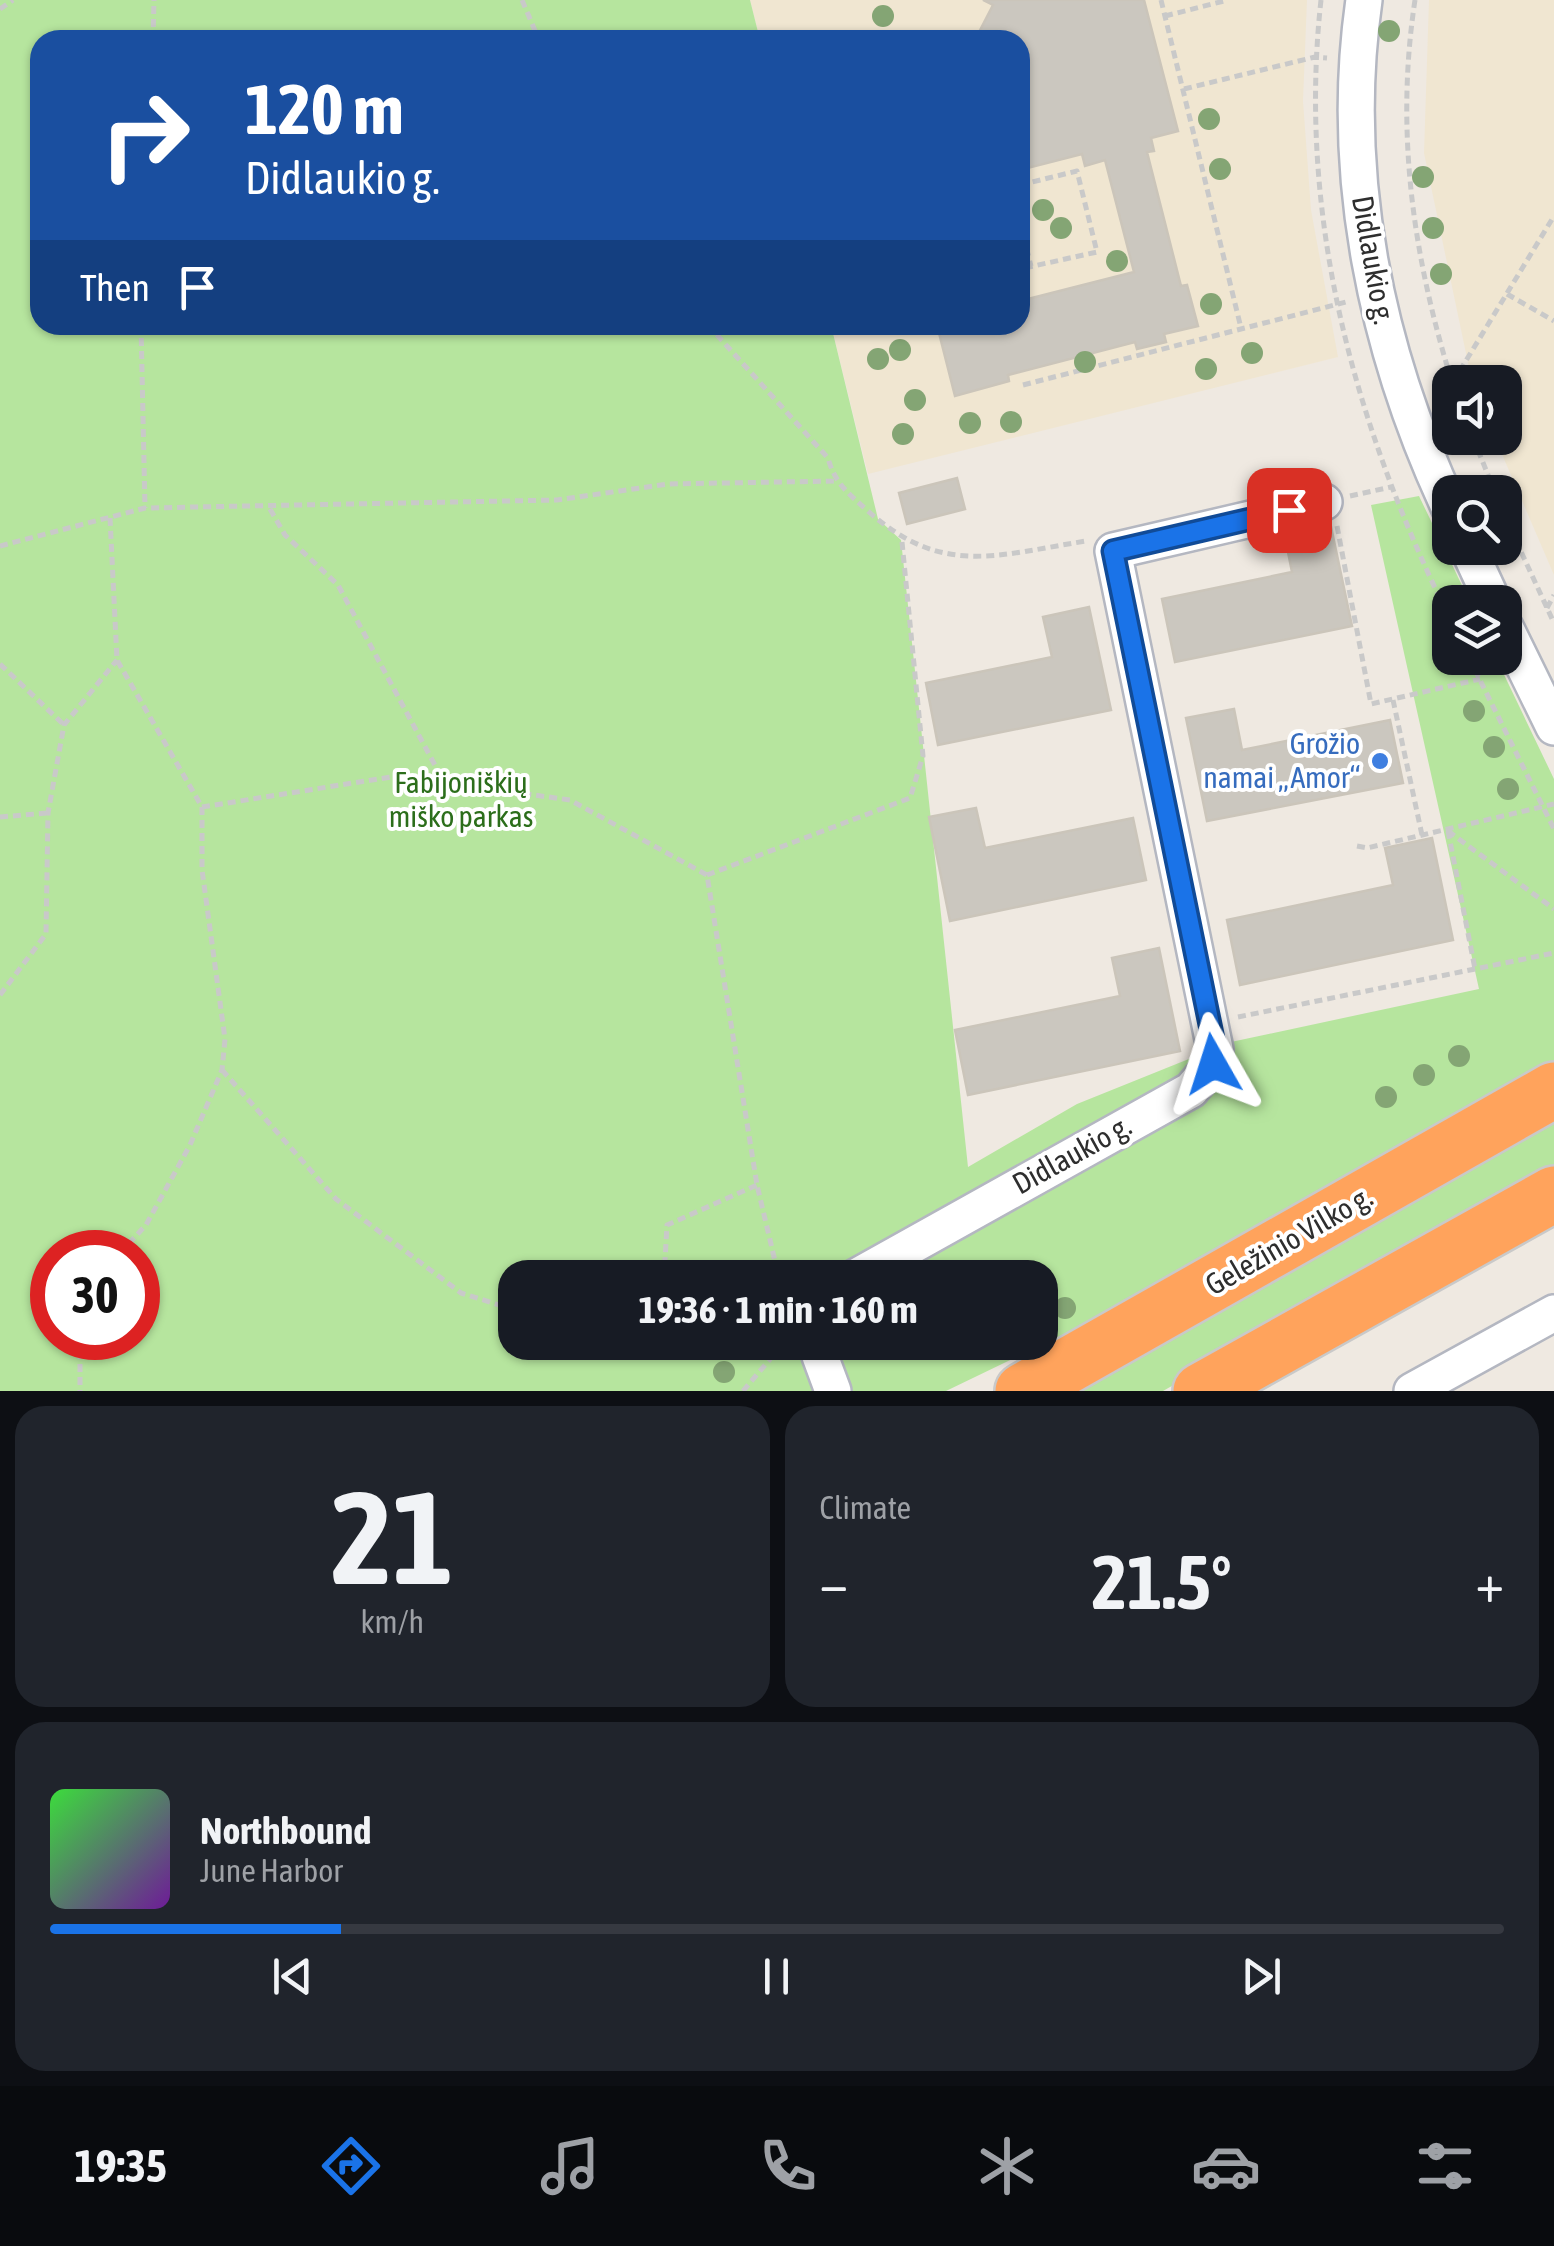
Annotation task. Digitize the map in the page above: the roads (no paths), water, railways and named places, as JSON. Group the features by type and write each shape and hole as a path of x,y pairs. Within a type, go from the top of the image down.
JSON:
{"highway":[{"name":"Geležinio Vilko g.","path":"1023,1391 1554,1090"},
{"path":"1201,1391 1554,1194"}],"street":[{"name":"Didlaukio g.","path":"1364,0 1355,61 1356,146 1377,294 1403,394 1436,475"},
{"name":"Didlaukio g.","path":"886,1260 1190,1090 1213,1064 1210,1022 1113,551 1328,502"},
{"path":"1522,662 1554,727"},
{"path":"1412,1391 1554,1313"},
{"path":"822,1360 834,1391"}],"place":[{"name":"Grožio namai „Amor“","path":"1380,761"}],"park label":[{"name":"Fabijoniškių miško parkas","path":"461,800"}]}
